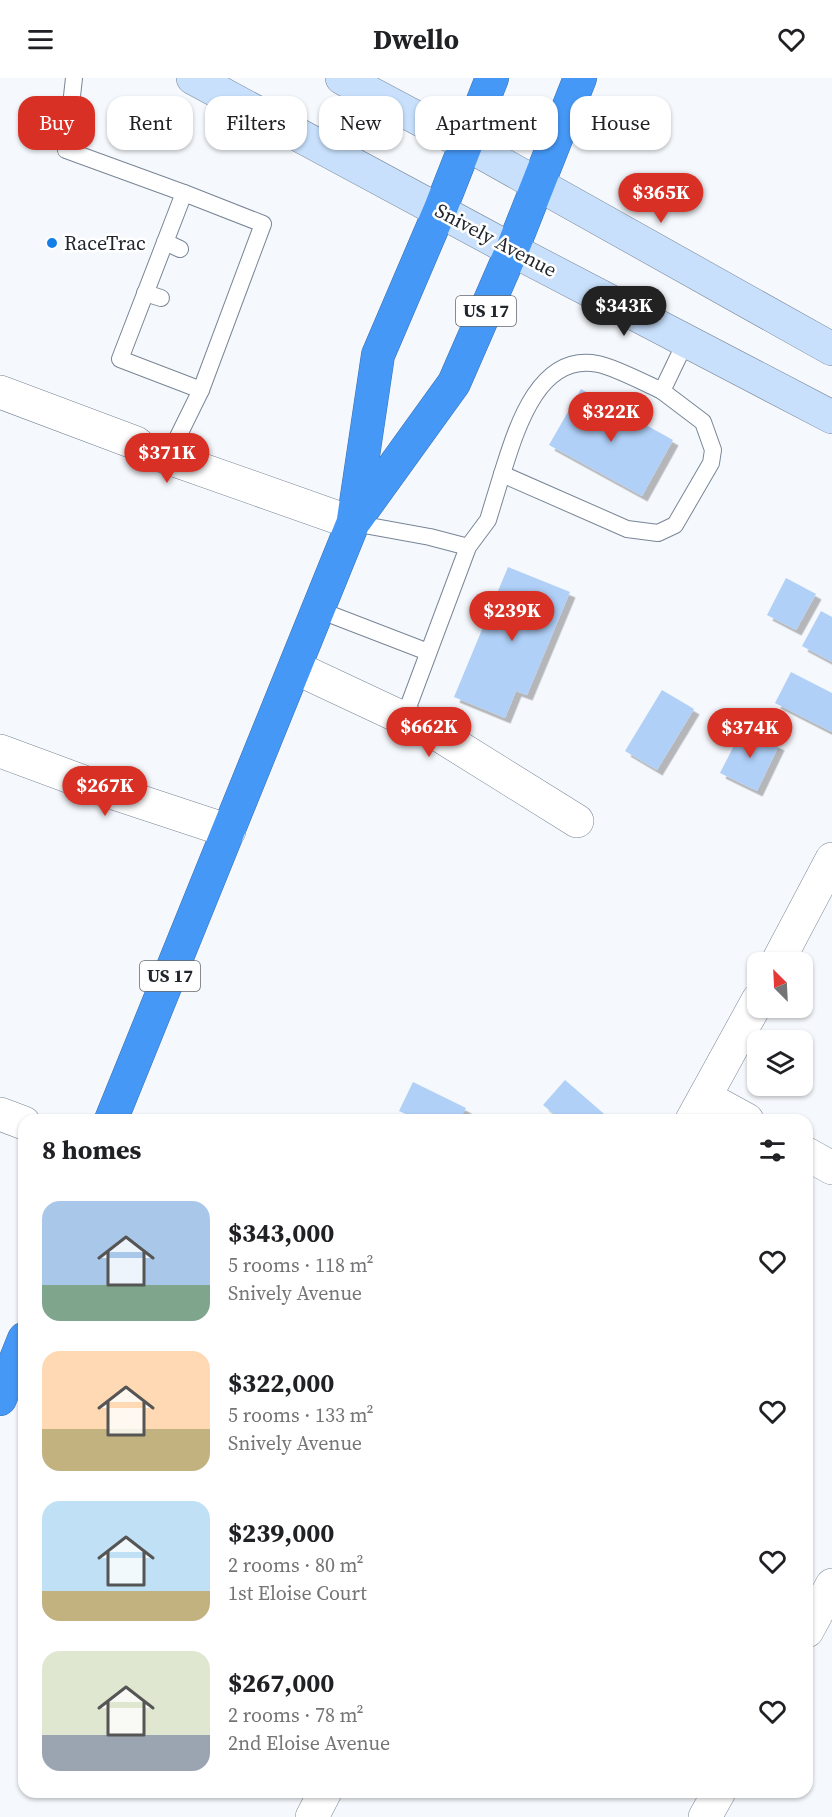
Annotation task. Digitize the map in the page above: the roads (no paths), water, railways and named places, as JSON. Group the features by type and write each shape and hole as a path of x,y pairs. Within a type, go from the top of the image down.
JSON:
{"highway":[{"name":"US 17","path":"485,96 492,78"},
{"name":"US 17","path":"353,523 454,383 512,250 580,78"},
{"name":"US 17","path":"113,1114 353,523 378,355 464,150"},
{"path":"0,1399 18,1354"}],"main road":[{"name":"Snively Avenue","path":"193,78 512,250 832,417"},
{"path":"342,78 415,117"},
{"path":"477,150 832,348"}],"street":[{"path":"0,392 168,457 353,523"},
{"path":"296,668 439,735 577,821"},
{"path":"0,751 111,792 230,831"},
{"path":"783,952 832,859"},
{"path":"720,1114 698,1109 748,1018"},
{"path":"0,1114 18,1121"},
{"path":"813,1157 832,1168"},
{"path":"813,1620 832,1585"},
{"path":"312,1817 322,1798"},
{"path":"705,1817 716,1798"}],"lane":[{"path":"74,78 66,150 263,224 237,272 218,321 201,390 168,457"},
{"path":"184,193 172,246 153,295 120,359 201,390"},
{"path":"662,391 686,341"},
{"path":"404,718 468,547 488,520 502,474 513,439 531,401 550,376 562,368 578,363 599,364 662,391 703,422 713,450 711,463 675,525 658,533 627,529 502,474"},
{"path":"353,523 430,537 468,547"},
{"path":"319,610 428,652"}],"place":[{"name":"RaceTrac","path":"52,243"}]}
